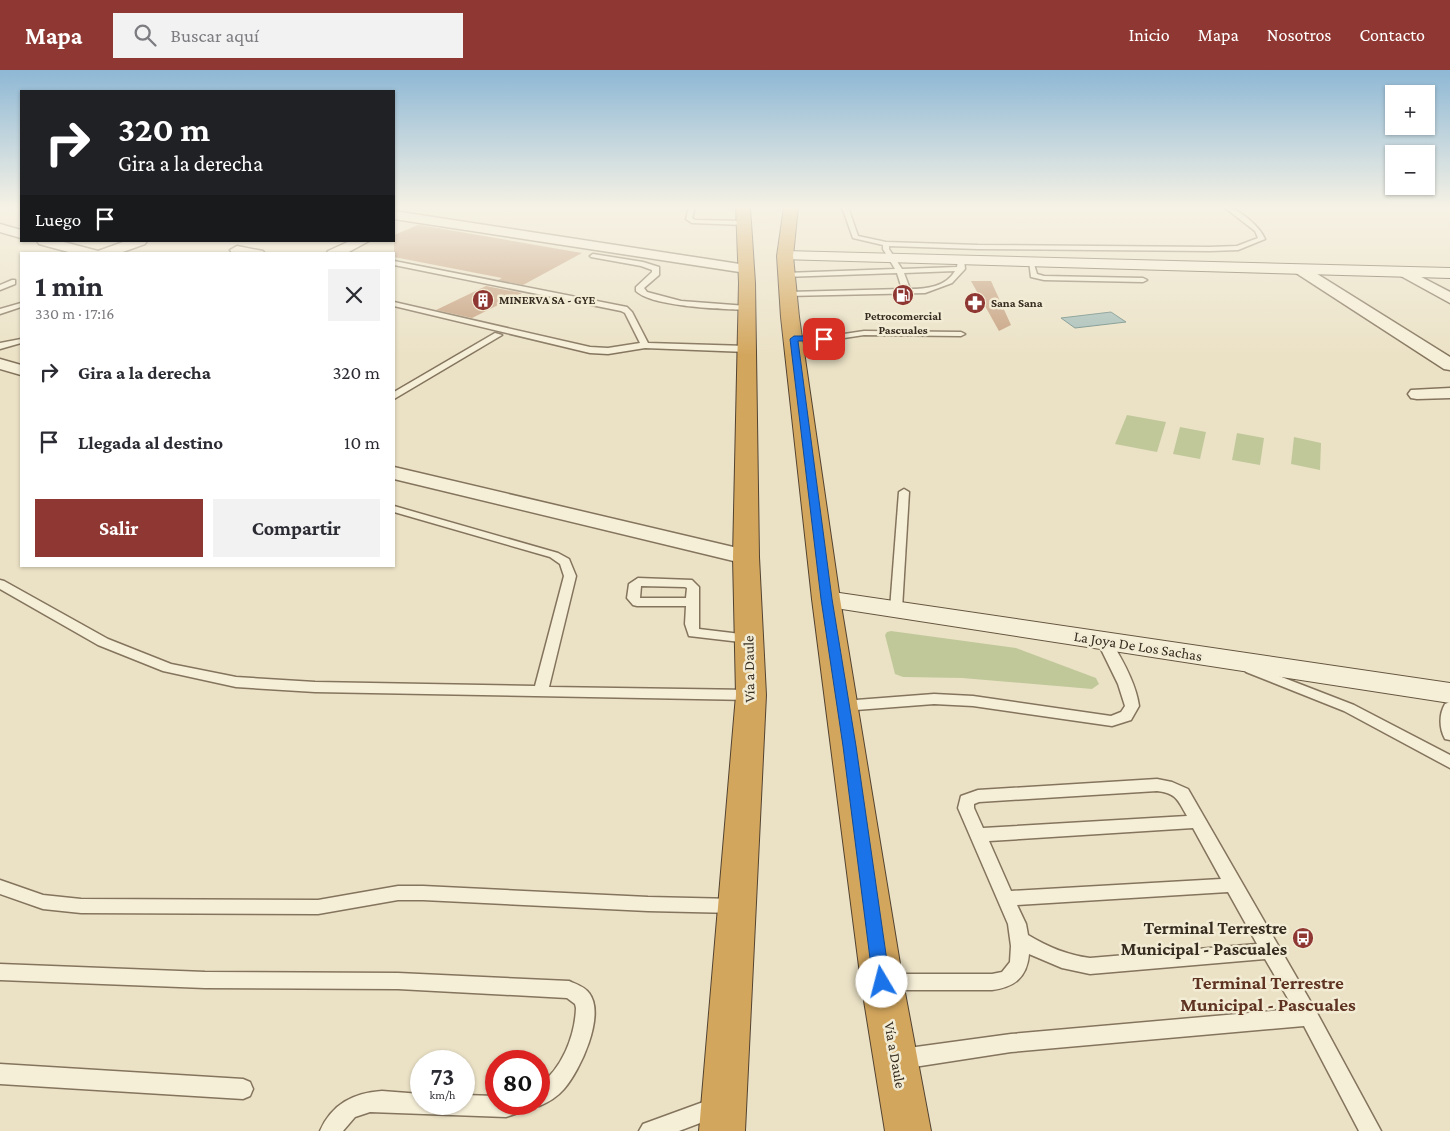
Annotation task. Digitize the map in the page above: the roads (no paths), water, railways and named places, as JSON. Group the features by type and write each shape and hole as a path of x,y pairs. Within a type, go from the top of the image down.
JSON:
{"highway":[{"name":"Vía a Daule","path":"723,1118 751,695 746,557 745,257"},
{"name":"Vía a Daule","path":"788,257 787,275 790,316 826,599 844,706 882,982 908,1131"}],"street":[{"path":"664,257 746,269"},
{"path":"787,275 892,257 961,265 1031,262 1450,273"},
{"path":"1300,270 1450,365"},
{"path":"1404,272 1450,298"},
{"path":"0,364 20,370"},
{"path":"1417,394 1450,393"},
{"path":"395,473 746,557"},
{"name":"La Joya De Los Sachas","path":"826,599 1450,693"}],"lane":[{"path":"597,257 643,264 656,269 656,273 640,287 640,291 644,294 681,303 747,308"},
{"path":"787,275 865,273 892,257 906,292"},
{"path":"1031,262 1034,275 1044,278 1143,280"},
{"path":"395,263 624,309 628,312 645,345"},
{"path":"787,275 867,289 906,292 925,291 954,280 961,265"},
{"path":"0,277 12,282 0,288"},
{"path":"395,304 590,350 608,351 645,345 747,350"},
{"path":"0,312 20,305"},
{"path":"794,339 824,339 864,333 961,334"},
{"path":"395,395 498,335"},
{"path":"0,346 20,341"},
{"path":"896,609 904,492"},
{"path":"395,509 554,555 565,562 570,576 541,691"},
{"path":"0,584 103,642 168,668 236,682 315,687 751,695"},
{"path":"693,602 692,630 694,634 749,639"},
{"path":"844,706 934,699 973,701 1112,721 1126,716 1132,706 1130,692 1104,641"},
{"path":"1228,660 1349,708 1450,762"},
{"path":"1450,707 1447,714 1450,735"},
{"path":"882,982 992,982 1008,979 1020,964 1020,940 1017,924 976,835 966,808 968,800 978,796 1157,785 1167,786 1182,793 1199,821 1270,951 1310,1017 1370,1131"},
{"path":"976,835 1199,821"},
{"path":"1006,898 1234,885"},
{"path":"0,888 43,902 81,906 318,907 398,893 423,893 648,904 737,906"},
{"path":"1020,940 1055,959 1072,965 1090,966 1270,951"},
{"path":"0,972 205,980 398,981 568,990 581,997 586,1009 579,1046 565,1071 550,1090"},
{"path":"896,1059 1011,1043 1310,1017"},
{"path":"0,1074 244,1089"},
{"path":"331,1131 346,1109 364,1101 410,1103"},
{"path":"650,1131 723,1118"}],"water":[{"path":"1111,312 1126,322 1075,328 1061,318"}],"place":[{"name":"Petrocomercial Pascuales","path":"903,295"},
{"name":"MINERVA SA - GYE","path":"483,300"},
{"name":"Sana Sana","path":"975,303"},
{"name":"Terminal Terrestre Municipal - Pascuales","path":"1303,938"}],"district":[{"name":"Terminal Terrestre Municipal - Pascuales","path":"1268,993"}]}
